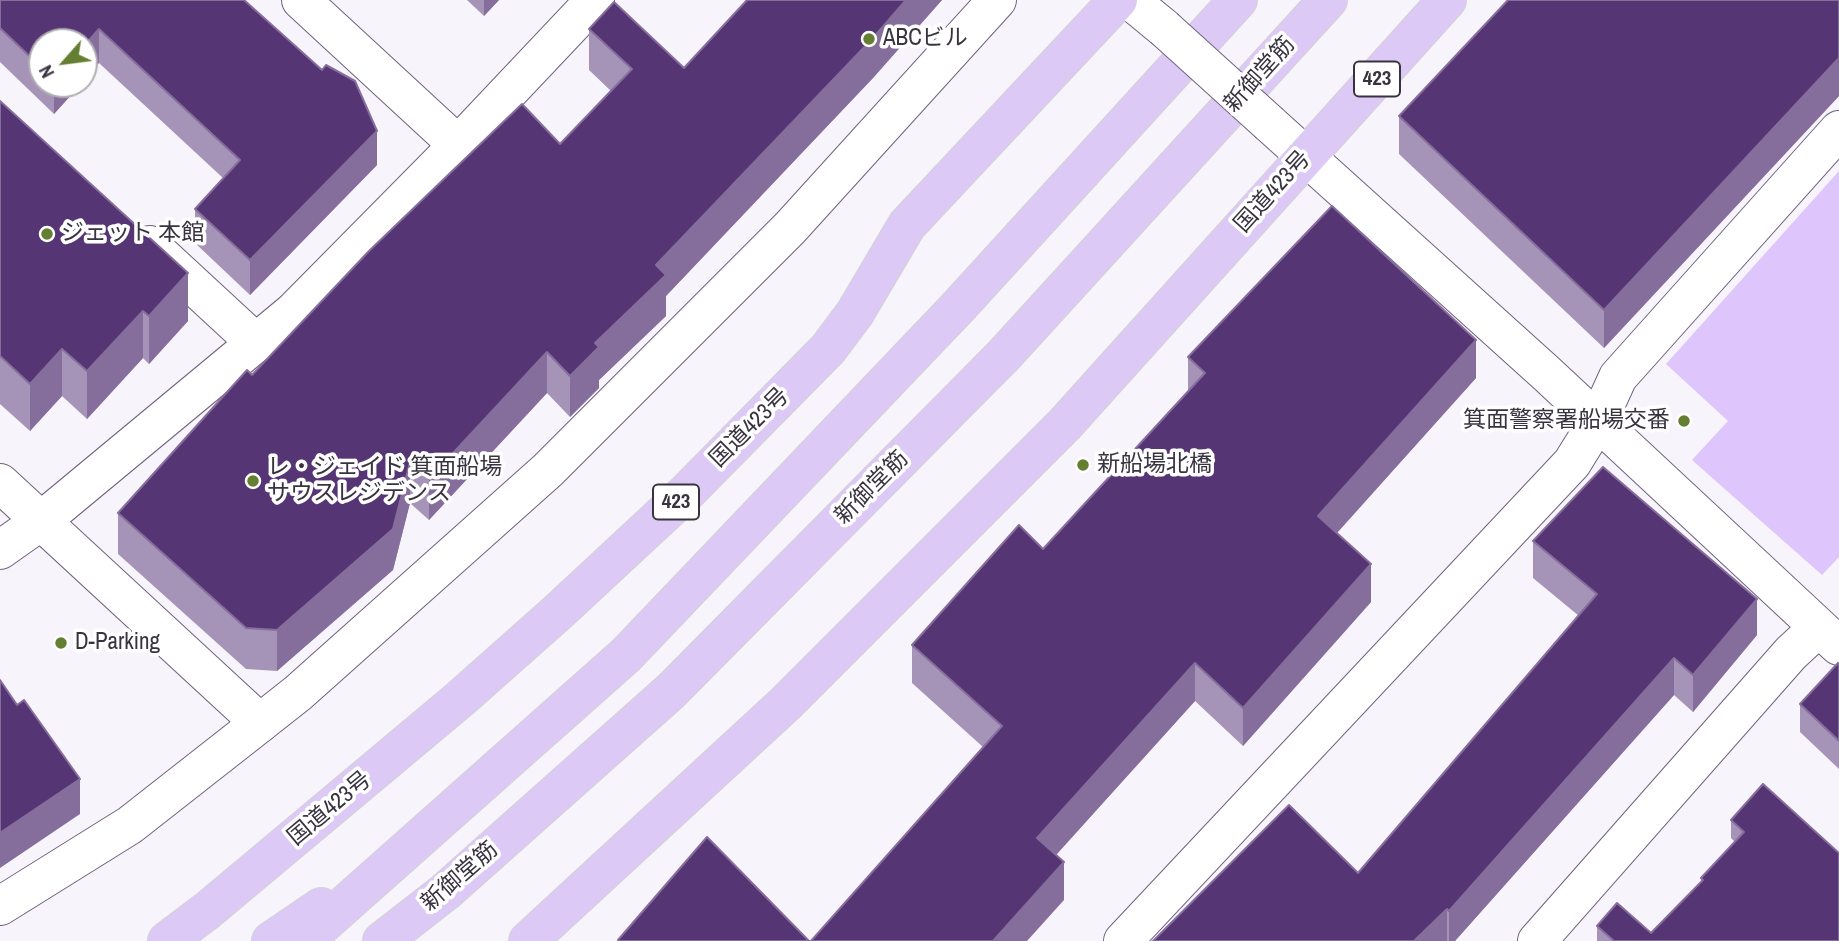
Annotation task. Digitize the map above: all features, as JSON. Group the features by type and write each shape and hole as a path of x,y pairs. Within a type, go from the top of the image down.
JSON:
{"highway":[{"name":"国道423号","path":"167,941 208,911 439,717 558,612 685,494 828,349 855,313 907,225 1118,0"},
{"path":"304,941 626,655 959,306 1238,0"},
{"name":"新御堂筋","path":"382,941 445,892 671,691 975,385 1328,0"},
{"name":"国道423号","path":"528,941 785,704 1056,434 1447,0"},
{"path":"271,941 402,852"},
{"path":"405,941 445,892"}],"street":[{"path":"301,0 458,145"},
{"path":"0,550 41,521 293,312 458,145 595,0"},
{"path":"0,906 130,825 298,693 548,470 790,228 997,0"},
{"path":"1130,0 1598,421 1829,637 1791,653 1537,941"},
{"path":"1123,941 1572,463 1598,421 1618,377 1839,130"},
{"path":"123,220 257,343"},
{"path":"0,484 260,723"}],"shaded area":[{"path":"1839,171 1839,557 1822,575 1692,460 1728,421 1666,364"}],"building":[{"path":"0,0 244,0 322,70 326,65 355,81 377,131 250,260 195,209 240,160 98,28 28,28 28,55 0,28"},
{"path":"747,0 906,0 656,265 666,275 595,343 599,347 570,376 547,352 429,479 410,462 393,529 277,630 246,628 118,513 247,370 252,375 369,251 522,104 560,144 632,69 589,29 614,2 684,68"},
{"path":"1508,0 1839,0 1839,58 1604,310 1399,116"},
{"name":"ジェット 本館","path":"0,101 188,273 149,316 143,311 87,371 62,349 30,384 0,356"},
{"path":"1332,206 1476,340 1318,516 1371,564 1243,708 1195,663 1037,838 1064,862 993,941 811,941 1002,726 912,645 1019,525 1043,549 1205,373 1188,357"},
{"path":"1603,467 1757,599 1693,675 1674,658 1449,911 1447,909 1414,941 1153,941 1289,805 1358,873 1597,594 1533,541"},
{"path":"1839,664 1839,741 1800,704"},
{"path":"0,680 17,705 24,700 80,779 0,833"},
{"path":"1763,784 1839,853 1839,941 1614,941 1597,926 1617,903 1651,933 1703,880 1701,878 1744,832 1731,820"},
{"path":"707,837 809,941 618,940"}],"place":[{"name":"ABCビル","path":"869,39"},
{"name":"ジェット 本館","path":"47,234"},
{"name":"箕面警察署船場交番","path":"1684,421"},
{"name":"新船場北橋","path":"1083,465"},
{"name":"レ・ジェイド 箕面船場 サウスレジデンス","path":"253,481"},
{"name":"D-Parking","path":"61,643"}]}
